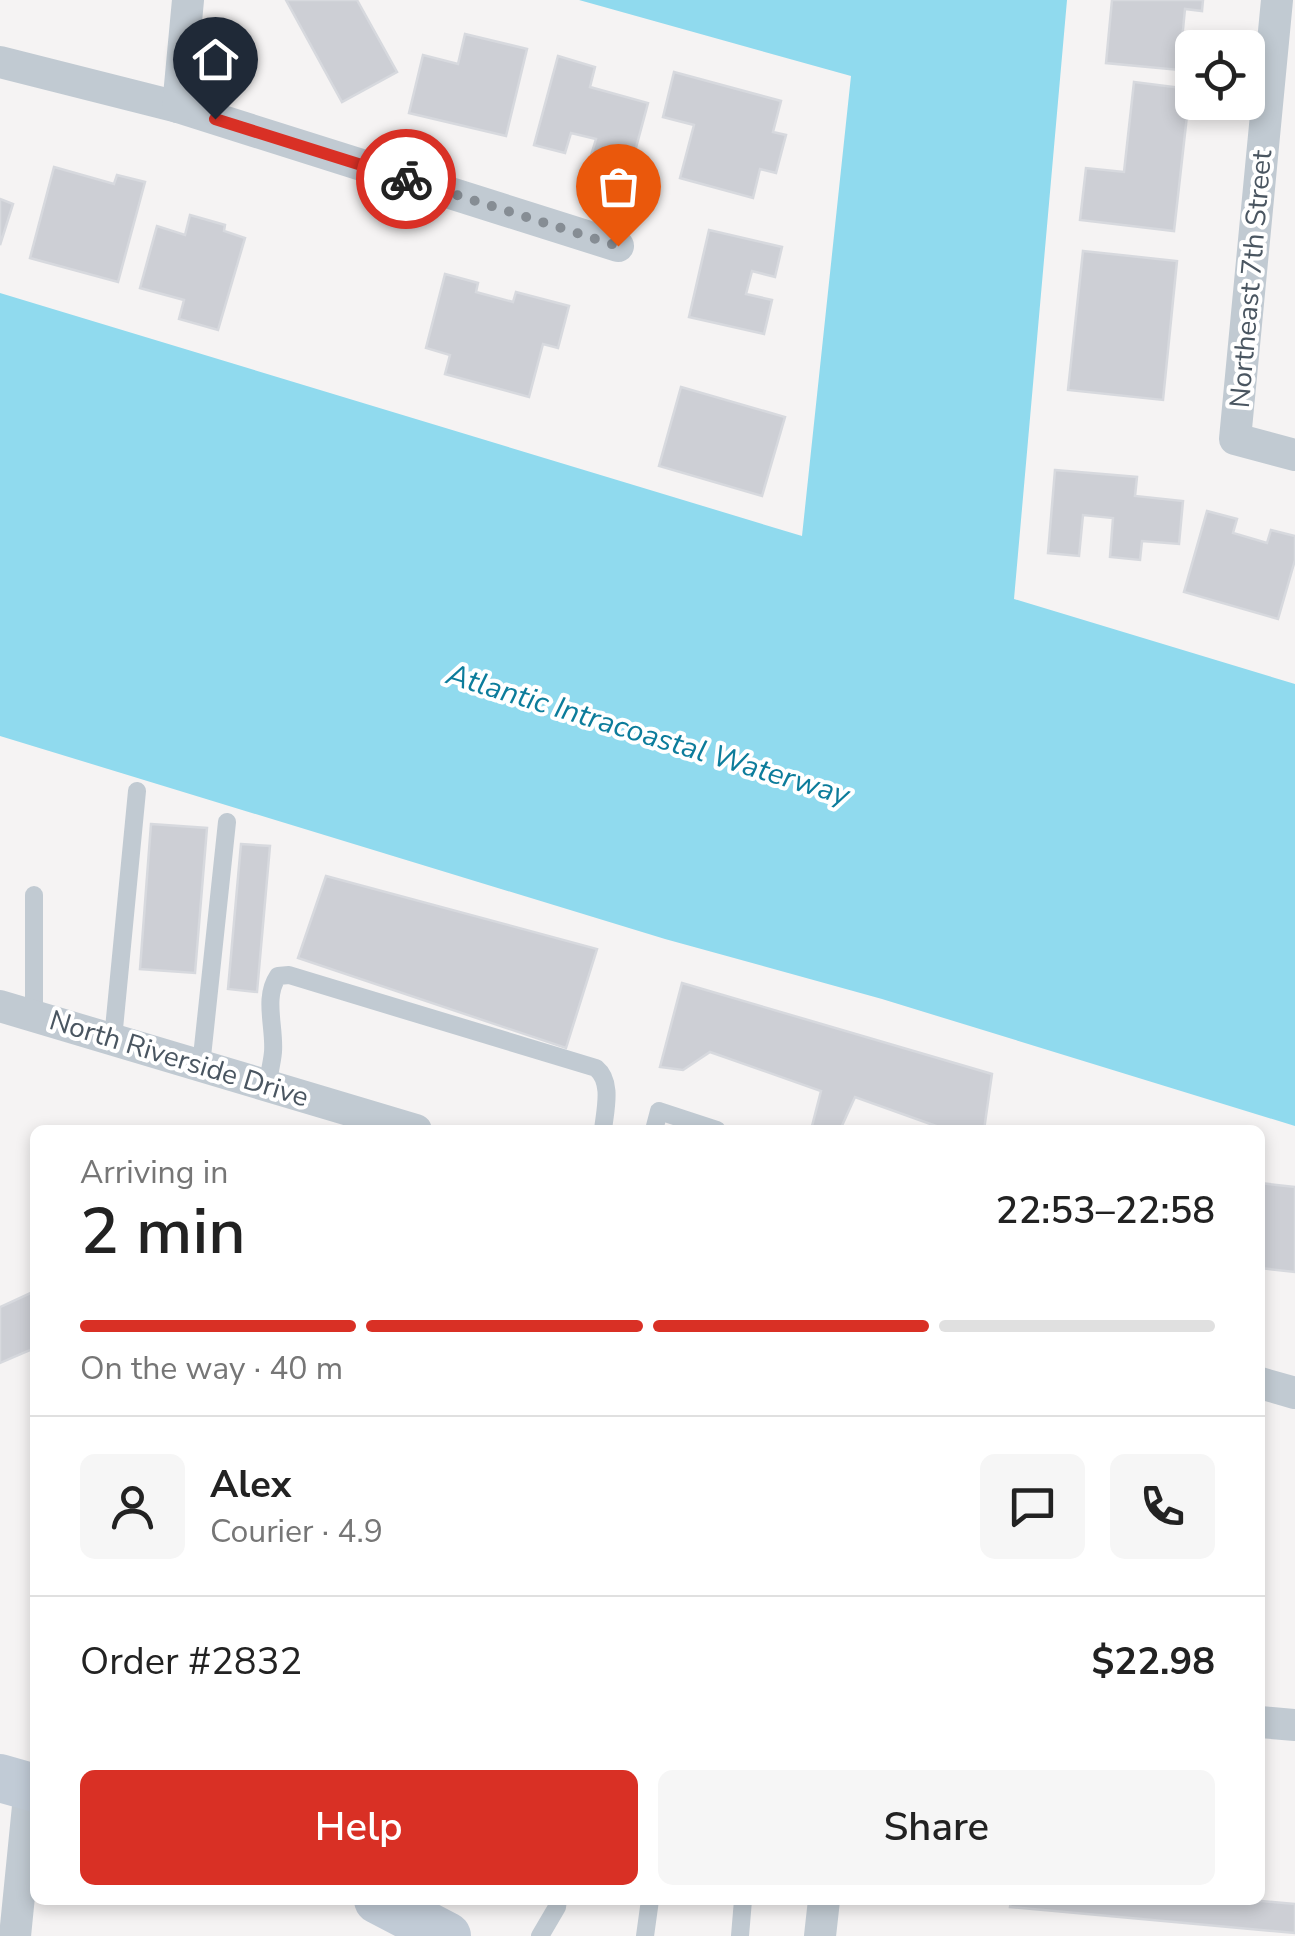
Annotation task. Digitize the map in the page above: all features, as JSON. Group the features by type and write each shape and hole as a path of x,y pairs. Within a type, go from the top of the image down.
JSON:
{"main road":[{"path":"388,1905 448,1936"}],"street":[{"path":"178,107 188,0"},
{"name":"Northeast 7th Street","path":"1277,0 1236,439 1295,455"},
{"path":"0,62 178,107 618,246"},
{"name":"North Riverside Drive","path":"0,1006 399,1125"},
{"path":"1265,1384 1295,1393"},
{"path":"1265,1722 1295,1725"},
{"path":"15,1936 22,1784"},
{"path":"820,1936 823,1905"}],"lane":[{"path":"113,1039 137,791"},
{"path":"200,1066 227,822"},
{"path":"34,896 34,1016"},
{"path":"267,1086 274,1048 270,1014 273,984 278,976 290,975 596,1068 606,1081 602,1125"},
{"path":"655,1125 658,1111 701,1125"},
{"path":"540,1936 557,1905"},
{"path":"646,1936 649,1905"},
{"path":"740,1936 743,1905"}],"water":[{"name":"Atlantic Intracoastal Waterway","path":"579,0 1067,0 1014,599 1295,684 1295,1126 0,736 0,293 802,536 851,76"}],"building":[{"path":"286,0 357,0 397,72 342,102"},
{"path":"1112,0 1203,0 1202,11 1185,9 1183,30 1175,30 1175,70 1106,63"},
{"path":"465,34 527,49 506,136 409,113 423,55 458,64"},
{"path":"558,56 595,67 590,87 648,103 630,170 590,159 596,139 571,133 565,153 534,145"},
{"path":"674,72 781,101 773,132 786,135 776,173 760,169 753,198 680,178 694,125 663,117"},
{"path":"1134,82 1175,87 1175,120 1187,120 1174,231 1080,220 1086,168 1124,172"},
{"path":"54,167 114,184 117,175 145,182 118,282 30,258"},
{"path":"0,199 13,204 0,245"},
{"path":"190,215 225,225 224,231 245,238 218,330 179,319 184,300 140,288 157,226 185,235"},
{"path":"709,230 782,247 775,277 752,271 746,294 772,300 764,334 689,317"},
{"path":"1083,251 1177,261 1163,400 1068,390"},
{"path":"445,274 478,283 476,292 513,302 516,292 569,306 558,348 543,344 529,397 445,374 450,355 426,348"},
{"path":"681,387 785,417 762,496 659,466"},
{"path":"1055,470 1137,477 1135,496 1183,501 1179,544 1142,541 1140,560 1110,557 1113,518 1083,515 1079,556 1048,553"},
{"path":"1207,511 1237,519 1233,533 1267,543 1271,530 1295,536 1295,560 1278,619 1184,592"},
{"path":"151,824 207,828 195,973 140,969"},
{"path":"241,844 270,846 257,992 228,989"},
{"path":"326,876 597,949 566,1048 298,958"},
{"path":"682,983 992,1074 985,1125 933,1125 855,1097 842,1125 812,1125 821,1091 710,1052 683,1070 660,1067"},
{"path":"1265,1184 1295,1187 1295,1272 1265,1269"},
{"path":"30,1293 30,1350 0,1363 0,1307"},
{"path":"1265,1901 1295,1904 1295,1933 1010,1907 1265,1905"}],"way so far":[{"path":"406,179 618,246"}],"route":[{"path":"215,119 406,179"}]}
